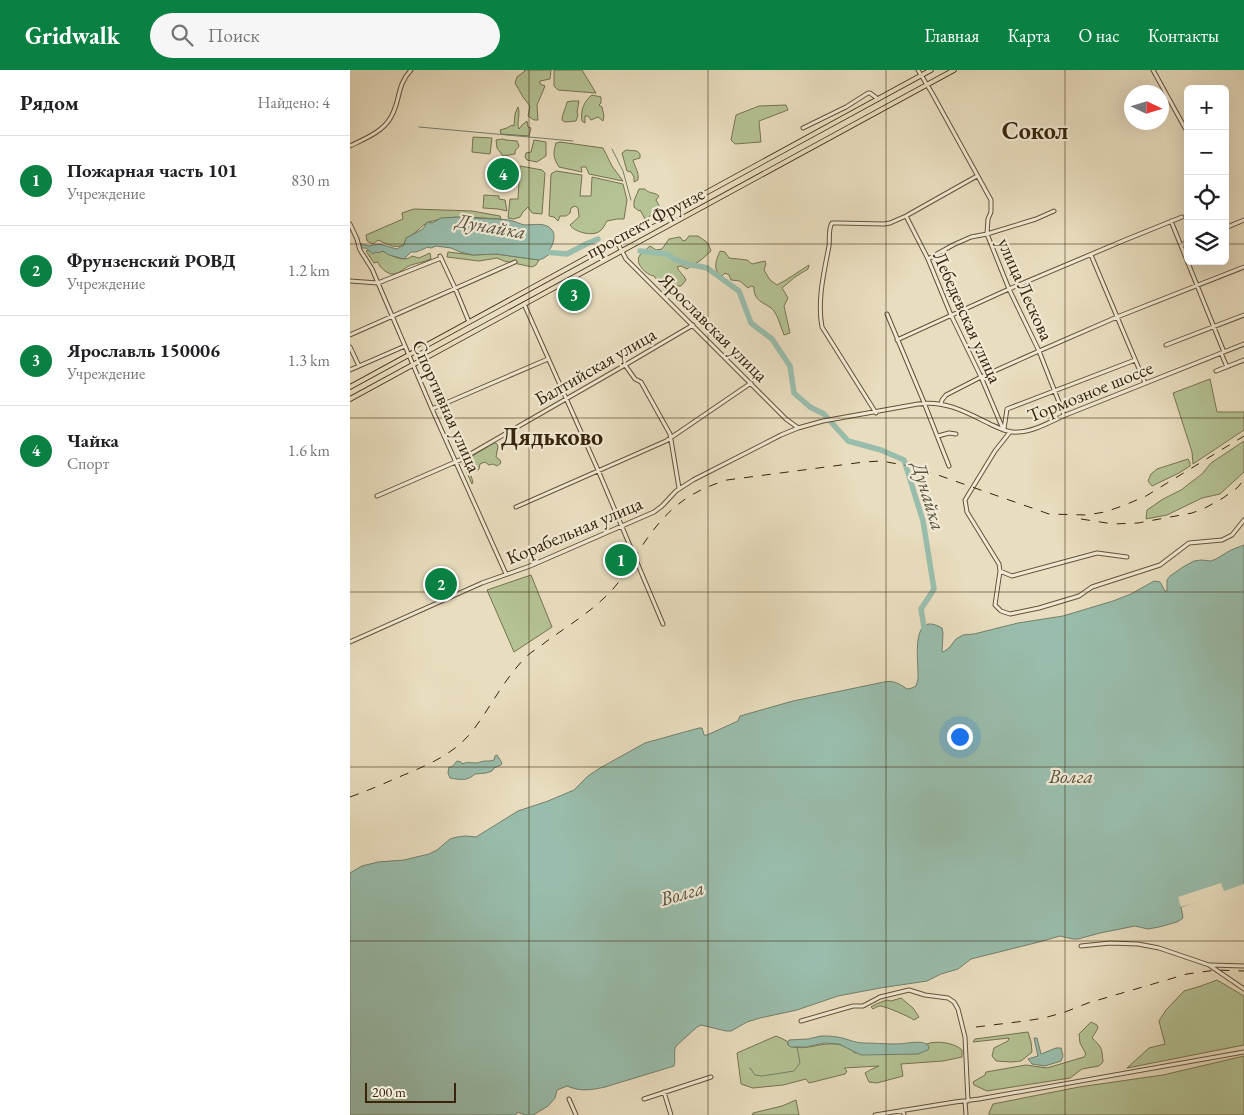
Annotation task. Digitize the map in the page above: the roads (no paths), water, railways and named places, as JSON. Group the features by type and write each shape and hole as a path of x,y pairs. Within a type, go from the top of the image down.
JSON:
{"main road":[{"name":"проспект Фрунзе","path":"350,387 931,70"},
{"name":"проспект Фрунзе","path":"350,398 954,70"}],"street":[{"path":"350,146 387,124 392,116 402,84 412,70"},
{"name":"улица Лескова","path":"918,70 991,200 987,234 1039,351 1064,415"},
{"path":"1153,70 1184,126"},
{"path":"804,128 846,107 870,92 878,99"},
{"path":"876,413 822,327 820,317 821,294 830,226 832,223 890,223 977,176"},
{"path":"928,259 970,237 987,234 1036,219 1054,211"},
{"name":"Лебедевская улица","path":"906,216 928,259 950,315 1004,430"},
{"path":"897,340 1010,289 1182,217"},
{"path":"1229,226 1244,220"},
{"path":"1171,221 1214,327 1227,367"},
{"name":"Спортивная улица","path":"350,224 360,250 372,269 432,410 506,574"},
{"name":"Ярославская улица","path":"617,242 626,259 786,420 798,428"},
{"path":"1091,255 1145,383"},
{"path":"350,281 378,284 440,257 469,322"},
{"path":"350,335 515,262"},
{"path":"941,404 946,395 980,377 1117,317 1244,267"},
{"path":"524,304 598,470 663,624"},
{"path":"887,314 949,466"},
{"path":"1166,345 1244,315"},
{"name":"Балтийская улица","path":"376,496 456,461 626,365 692,325"},
{"name":"Тормозное шоссе","path":"798,428 924,403 953,407 1004,430 1021,432 1244,344"},
{"path":"350,370 405,346"},
{"path":"350,347 359,366"},
{"path":"432,410 548,359"},
{"path":"1004,430 1007,410 1135,360"},
{"path":"1216,371 1244,360"},
{"path":"626,365 635,379 641,382 670,434 680,488"},
{"path":"516,507 671,438 751,383"},
{"name":"Корабельная улица","path":"350,641 482,583 530,566 658,509 680,488 706,472 798,428"},
{"path":"1010,432 995,451 966,500 967,512 999,564 1000,571 995,605 1001,611 1010,614 1040,608 1079,596 1092,587 1160,565 1189,543 1222,540 1232,536 1244,520"},
{"path":"938,436 948,433 956,434"},
{"path":"1000,571 1012,576 1097,553 1127,557"},
{"path":"1081,946 1110,943 1138,944 1159,948 1209,965 1244,989"},
{"path":"1209,965 1244,966"},
{"path":"801,1021 853,1006 863,1006 880,997 909,990 924,995 948,998 954,1002 958,1009 964,1038 966,1115"},
{"path":"874,1115 966,1101 1244,1052"},
{"path":"644,1099 711,1078"},
{"path":"664,1092 671,1115"},
{"path":"569,1098 576,1115"},
{"path":"903,1110 904,1115"}],"water":[{"path":"441,218 503,219 525,225 546,225 554,234 553,243 549,250 551,253 539,260 496,254 473,255 451,248 436,246 411,252 404,259 389,255 383,251 373,254 366,248 362,248 361,244 369,246 379,244 397,249 404,245 406,238 423,229 427,222 432,223"},
{"name":"Волга","path":"1244,545 1244,885 1181,907 1183,918 1177,922 1159,927 1148,929 1135,926 1078,939 1060,936 971,959 958,969 927,981 838,996 797,1010 747,1022 731,1031 701,1025 676,1046 674,1066 591,1090 581,1090 567,1086 557,1090 555,1098 548,1106 533,1115 525,1115 518,1112 515,1115 350,1115 350,873 362,866 378,862 404,860 429,854 450,839 457,837 476,837 518,811 574,790 588,776 600,768 645,743 699,728 702,728 704,735 707,735 738,721 740,716 793,701 883,682 890,681 907,689 912,688 916,686 918,679 918,640 924,626 932,624 942,628 943,652 963,635 1018,623 1063,616 1113,601 1131,594 1154,581 1160,582 1165,591 1167,591 1167,580 1183,567 1194,561 1211,561"},
{"path":"497,755 502,763 492,771 475,774 470,778 464,779 450,778 448,773 449,767 452,767 457,761 462,764 491,761"},
{"path":"831,1036 860,1043 896,1044 920,1042 927,1044 929,1047 928,1050 918,1054 861,1055 839,1044 824,1043 806,1047 791,1047 788,1045 789,1040"},
{"path":"1034,1038 1037,1038 1041,1054 1061,1048 1063,1056 1061,1061 1045,1066 1032,1064 1028,1059 1038,1056"}],"waterway":[{"path":"419,127 573,141"},
{"path":"612,149 623,171 631,200"},
{"name":"Дунайка","path":"544,252 567,254 598,239"},
{"name":"Дунайка","path":"640,251 667,254 690,265 707,268 739,291 751,323 772,339 790,366 794,393 810,407 824,414 848,441 881,450 904,460 923,521 934,589 921,609 925,633"},
{"path":"750,1068 755,1075 762,1076 794,1071 800,1063 797,1047"}],"railway":[{"path":"350,797 428,764 463,742 510,675 526,657 606,597 664,517 685,499 711,486 727,480 881,461 915,467 1049,514 1086,515 1105,512 1146,496 1244,436"},
{"path":"1081,519 1113,524 1138,523 1192,513 1223,498 1237,488 1244,480"},
{"path":"976,1027 1044,1018 1187,974 1216,970 1244,971"}],"place":[{"name":"Чайка","path":"503,174"},
{"name":"Ярославль 150006","path":"574,295"},
{"name":"Пожарная часть 101","path":"621,560"},
{"name":"Фрунзенский РОВД","path":"441,584"}],"district":[{"name":"Сокол","path":"1035,131"},
{"name":"Дядьково","path":"552,437"}]}
